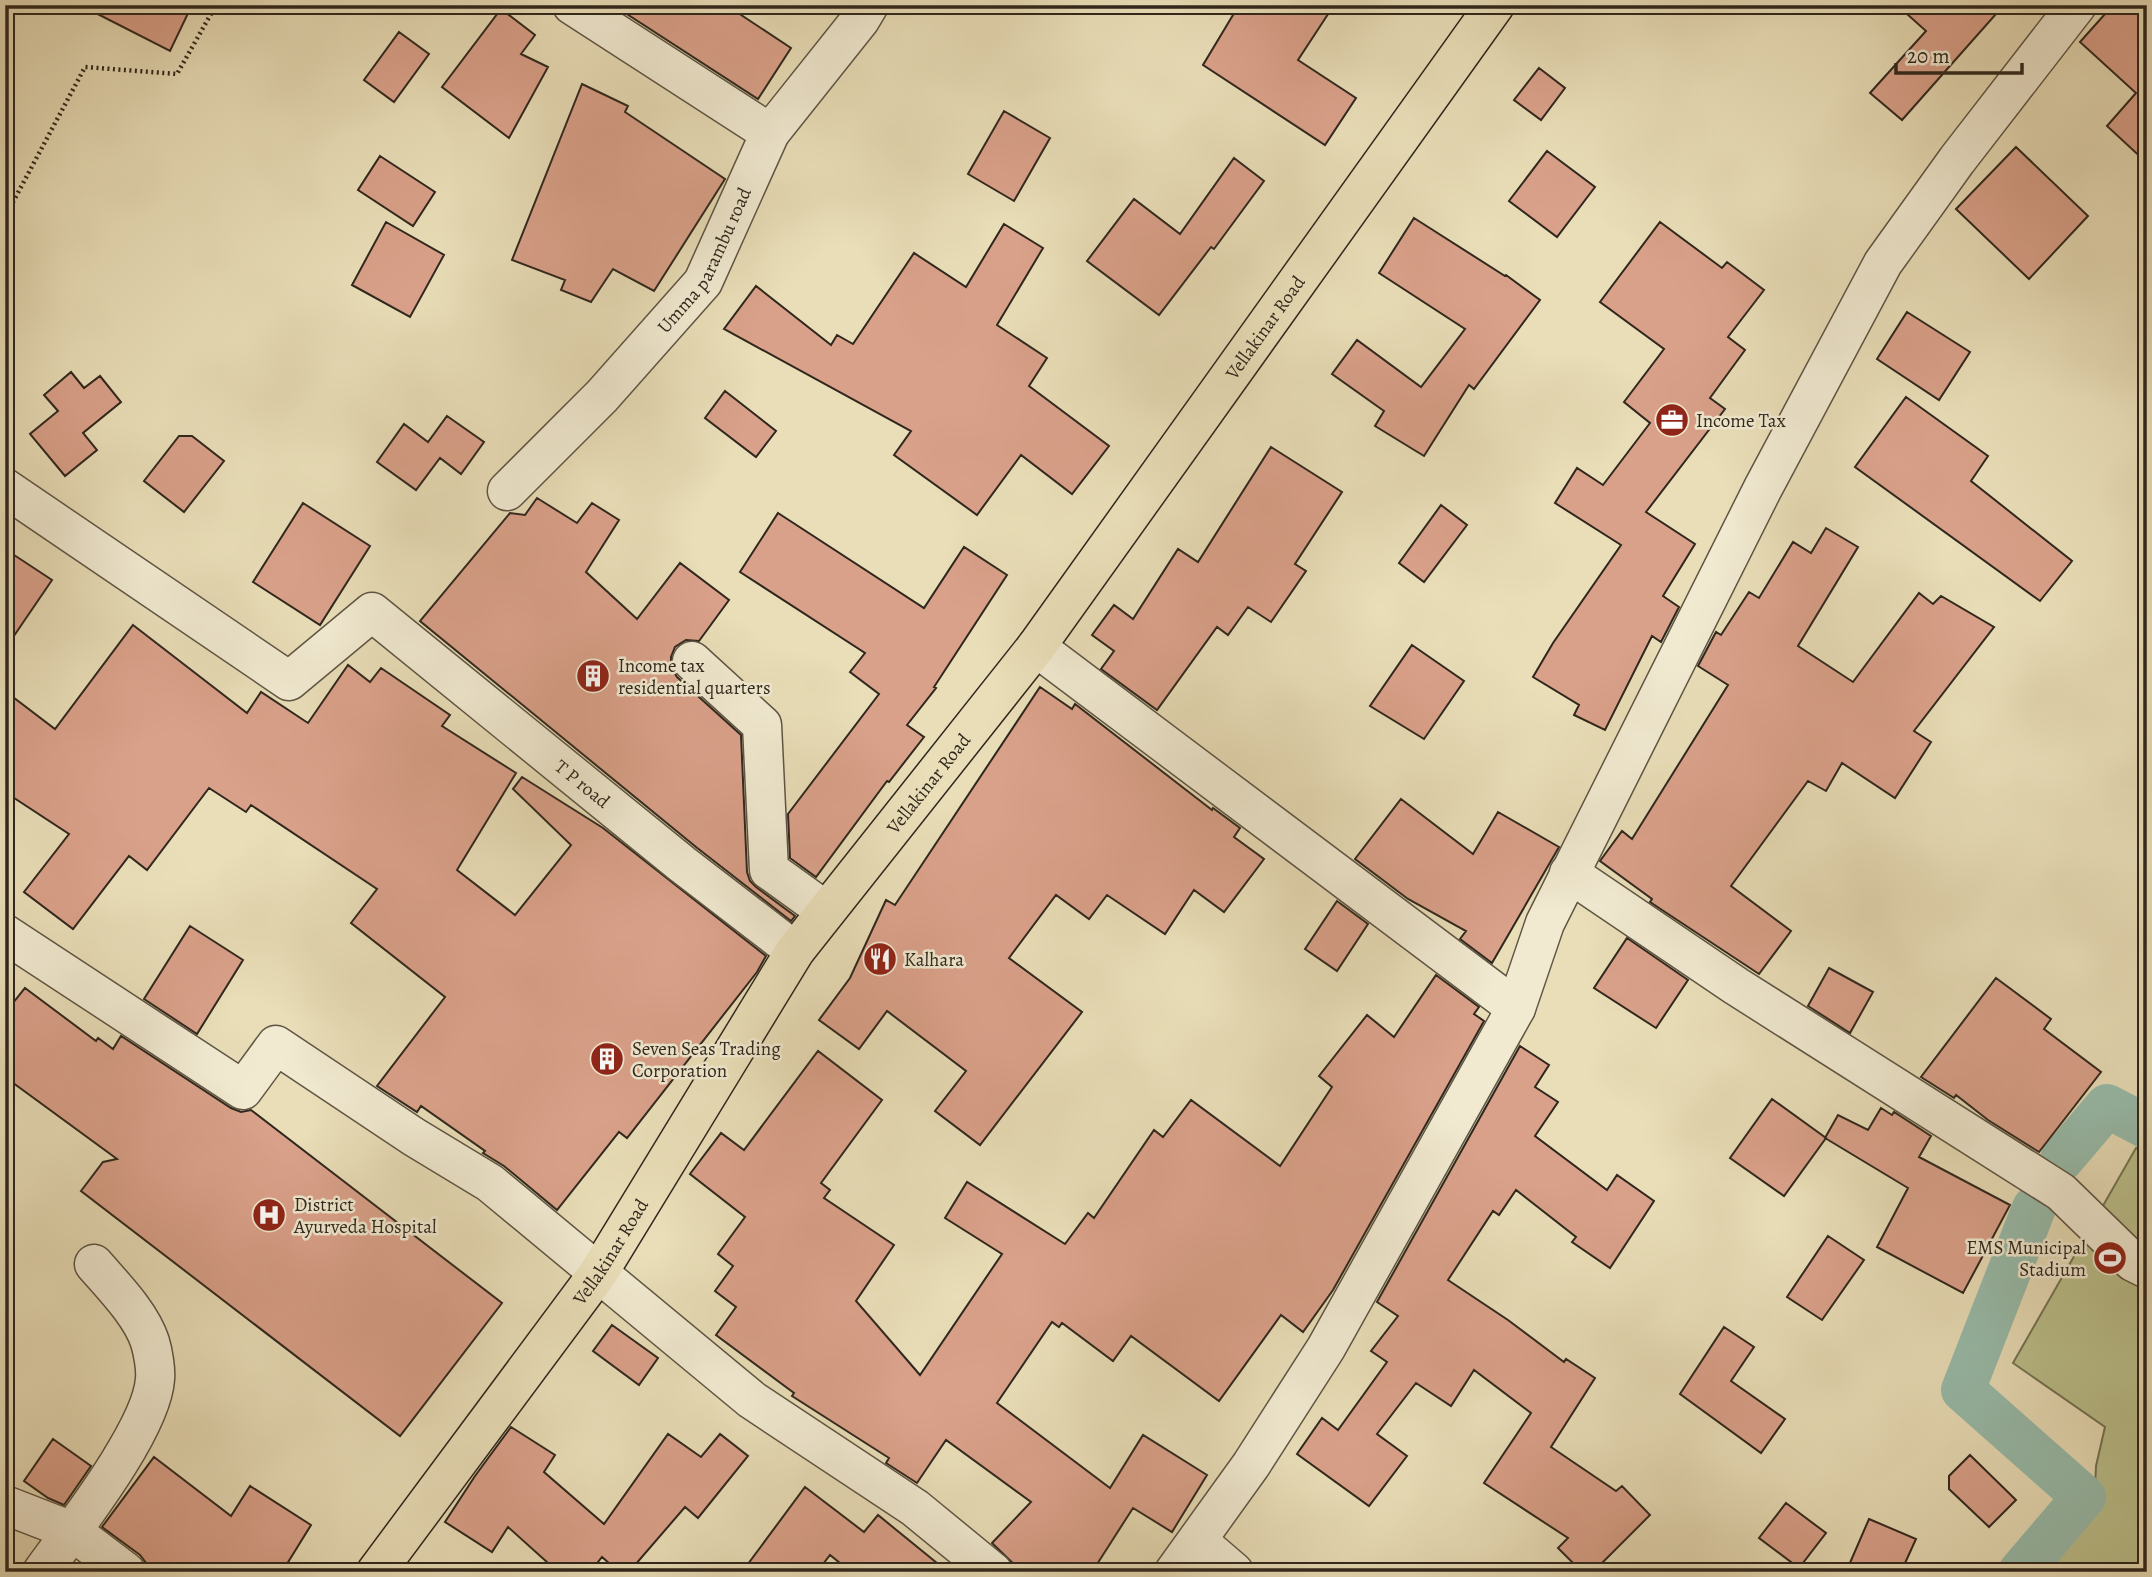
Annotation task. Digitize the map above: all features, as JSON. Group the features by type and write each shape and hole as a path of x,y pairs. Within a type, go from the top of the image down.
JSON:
{"main road":[{"name":"Vellakinar Road","path":"376,1572 599,1272 795,951 1036,647 1495,5"}],"street":[{"path":"572,5 771,133"},
{"name":"Umma parambu road","path":"508,491 602,396 703,282 771,133 869,5"},
{"path":"1174,1572 1251,1465 1326,1348 1516,1007 1545,923 1569,873 1763,488 1884,263 1957,160 2077,5"},
{"name":"T P road","path":"5,488 289,681 372,612 682,864 795,951"},
{"path":"1036,647 1516,1007"},
{"path":"692,662 762,725 769,870 826,911"},
{"path":"1569,873 1736,986 2061,1192 2133,1262 2147,1269"},
{"path":"5,934 243,1090 276,1045 414,1137 490,1183 752,1400 915,1508 973,1565"},
{"path":"42,1572 131,1443 147,1410 155,1379 149,1342 130,1308 94,1264"},
{"path":"5,1505 72,1531 126,1572"},
{"path":"1198,1541 1234,1572"}],"path":[{"path":"5,217 85,67 177,74 216,5"}],"green space":[{"name":"EMS Municipal Stadium","path":"2136,1148 2147,1153 2147,1572 2046,1572 2094,1510 2096,1466 2105,1427 2013,1363"}],"building":[{"path":"80,5 192,5 170,51"},
{"path":"613,5 726,5 791,48 758,99"},
{"path":"1239,5 1334,5 1298,60 1356,98 1325,145 1203,65"},
{"path":"1897,5 2004,5 1902,120 1870,93 1926,31"},
{"path":"2113,5 2147,5 2147,163 2107,126 2136,93 2080,42"},
{"path":"501,9 535,35 521,54 548,67 509,138 442,87"},
{"path":"399,32 429,54 394,102 364,80"},
{"path":"1539,68 1565,88 1541,120 1514,100"},
{"path":"582,84 628,106 625,112 725,179 654,291 613,269 591,302 561,290 565,280 512,260"},
{"path":"1004,111 1050,138 1014,201 968,174"},
{"path":"2016,147 2088,216 2029,279 1956,209"},
{"path":"1547,151 1595,187 1557,237 1509,201"},
{"path":"380,156 435,192 413,226 358,190"},
{"path":"1234,158 1264,181 1214,249 1211,247 1159,315 1087,261 1134,199 1180,234"},
{"path":"1414,218 1506,275 1540,300 1474,389 1469,385 1424,456 1375,426 1384,411 1332,374 1357,340 1421,387 1465,329 1379,273"},
{"path":"386,222 444,255 410,317 352,285"},
{"path":"1660,222 1722,268 1727,262 1764,290 1728,337 1745,350 1710,398 1725,409 1646,512 1695,544 1663,596 1679,607 1661,642 1652,636 1605,730 1574,715 1579,705 1533,677 1553,643 1621,545 1555,503 1577,468 1603,485 1650,423 1624,402 1664,349 1600,302"},
{"path":"1004,224 1043,248 997,325 1047,358 1029,386 1109,446 1072,494 1021,455 977,515 894,455 911,431 724,329 756,286 831,345 837,335 853,344 914,253 966,287"},
{"path":"1907,312 1970,352 1939,400 1877,359"},
{"path":"71,372 84,388 100,376 121,402 83,433 97,450 65,476 30,434 58,411 44,395"},
{"path":"725,391 776,431 756,457 705,418"},
{"path":"1906,397 1988,456 1971,481 2072,561 2040,601 1855,467"},
{"path":"447,416 484,442 461,474 440,458 416,490 377,462 404,424 428,442"},
{"path":"179,436 192,436 224,461 184,512 144,481"},
{"path":"1271,447 1342,492 1295,564 1306,571 1271,622 1248,607 1228,635 1217,627 1157,710 1101,669 1114,651 1092,635 1114,605 1133,619 1178,549 1198,562"},
{"name":"Income tax residential quarters","path":"537,498 577,523 592,503 619,520 586,572 637,619 680,563 729,600 699,641 686,640 675,647 671,667 677,677 741,735 747,872 756,887 795,916 791,921 696,847 420,621 510,513 525,515"},
{"path":"303,503 370,546 320,625 253,582"},
{"path":"1441,505 1467,525 1424,582 1399,563"},
{"path":"778,513 924,608 964,547 1007,575 934,687 936,688 907,725 924,737 889,782 887,781 816,877 790,858 788,814 879,694 850,672 865,653 740,572"},
{"path":"1826,528 1858,547 1798,646 1853,682 1919,593 1933,604 1941,596 1994,627 1914,731 1931,742 1895,798 1842,763 1826,791 1808,781 1731,886 1791,931 1759,974 1650,902 1652,899 1600,861 1622,831 1632,839 1728,685 1698,666 1716,632 1721,635 1749,592 1759,598 1793,542 1811,553"},
{"path":"5,549 52,580 5,649"},
{"path":"133,625 247,713 261,692 308,723 348,665 370,682 381,668 450,715 442,726 516,773 457,870 515,915 571,845 513,789 522,777 603,828 766,956 757,972 627,1138 619,1132 557,1210 504,1166 483,1153 485,1151 421,1106 417,1112 377,1086 445,997 351,923 377,889 251,805 246,812 209,788 147,870 129,856 73,929 24,892 69,834 5,792 5,691 55,729"},
{"path":"1412,645 1464,681 1424,739 1370,706"},
{"path":"1040,687 1072,709 1075,704 1212,810 1213,808 1240,828 1234,837 1264,859 1224,912 1194,890 1165,934 1107,895 1089,919 1056,895 1009,958 1082,1012 980,1145 935,1111 966,1071 887,1011 859,1049 819,1020 850,978 886,900 895,905"},
{"path":"1401,799 1473,854 1498,812 1559,847 1492,963 1460,939 1466,931 1408,899 1355,859"},
{"path":"1337,901 1368,924 1337,971 1305,949"},
{"path":"190,926 243,960 197,1034 144,999"},
{"path":"1627,938 1688,980 1656,1028 1594,988"},
{"path":"1829,968 1873,992 1850,1033 1808,1006"},
{"path":"1436,975 1479,1007 1474,1014 1484,1021 1333,1290 1303,1332 1281,1315 1219,1401 1131,1336 1113,1361 1062,1323 1059,1327 1052,1322 997,1403 1110,1488 1143,1435 1207,1475 1172,1532 1133,1508 1092,1572 1022,1572 992,1543 1031,1502 946,1440 917,1483 886,1463 889,1458 792,1396 794,1393 716,1335 736,1307 715,1291 733,1266 718,1254 745,1217 690,1174 721,1133 744,1150 818,1051 882,1100 821,1183 830,1190 824,1198 894,1245 856,1301 920,1375 1002,1254 945,1218 967,1182 1065,1244 1088,1213 1094,1218 1154,1130 1163,1137 1191,1100 1280,1166 1332,1087 1319,1076 1367,1015 1394,1037"},
{"path":"1996,978 2051,1019 2044,1029 2101,1072 2039,1152 1988,1120 1956,1095 1954,1098 1921,1077"},
{"path":"25,988 96,1041 98,1038 113,1049 121,1036 231,1108 241,1112 251,1110 502,1303 400,1436 81,1191 103,1162 117,1159 5,1077 5,1013"},
{"path":"1520,1046 1549,1065 1535,1087 1558,1102 1535,1136 1607,1190 1617,1175 1654,1201 1610,1268 1572,1242 1576,1237 1516,1190 1499,1215 1493,1211 1448,1280 1564,1362 1566,1359 1595,1378 1551,1447 1616,1491 1622,1486 1650,1515 1593,1572 1582,1572 1558,1548 1568,1538 1484,1483 1531,1413 1474,1370 1451,1406 1416,1383 1377,1434 1407,1456 1369,1506 1297,1454 1322,1418 1338,1430 1387,1362 1371,1351 1398,1316 1377,1302"},
{"path":"1772,1099 1826,1138 1784,1196 1730,1158"},
{"path":"1881,1108 1892,1115 1894,1112 1931,1136 1919,1157 2010,1205 1963,1293 1877,1247 1908,1188 1825,1138 1838,1115 1868,1130"},
{"path":"1828,1236 1864,1260 1822,1320 1787,1297"},
{"path":"612,1325 658,1358 639,1385 593,1351"},
{"path":"1724,1327 1754,1347 1731,1381 1785,1419 1761,1453 1680,1394"},
{"path":"511,1427 555,1455 544,1472 604,1524 668,1434 701,1457 720,1434 748,1456 698,1518 685,1507 629,1572 619,1572 602,1557 590,1572 558,1572 508,1527 492,1552 445,1522"},
{"path":"53,1439 91,1466 64,1505 48,1498 24,1481"},
{"path":"1970,1455 2016,1500 1989,1527 1949,1489 1949,1476"},
{"path":"154,1457 231,1516 250,1486 311,1525 282,1572 147,1572 146,1563 140,1555 102,1527"},
{"path":"805,1487 864,1532 878,1515 948,1572 851,1572 830,1555 817,1572 742,1572"},
{"path":"1786,1503 1826,1533 1799,1568 1759,1538"},
{"path":"1869,1519 1916,1539 1901,1572 1846,1572"}],"waterway":[{"path":"2062,1159 2107,1106 2147,1127"},
{"path":"2020,1572 2084,1497 1963,1390 2034,1208"}],"place":[{"name":"Income Tax","path":"1672,420"},
{"name":"Income tax residential quarters","path":"593,676"},
{"name":"Kalhara","path":"880,959"},
{"name":"Seven Seas Trading Corporation","path":"607,1059"},
{"name":"District Ayurveda Hospital","path":"269,1215"},
{"name":"EMS Municipal Stadium","path":"2110,1258"}]}
